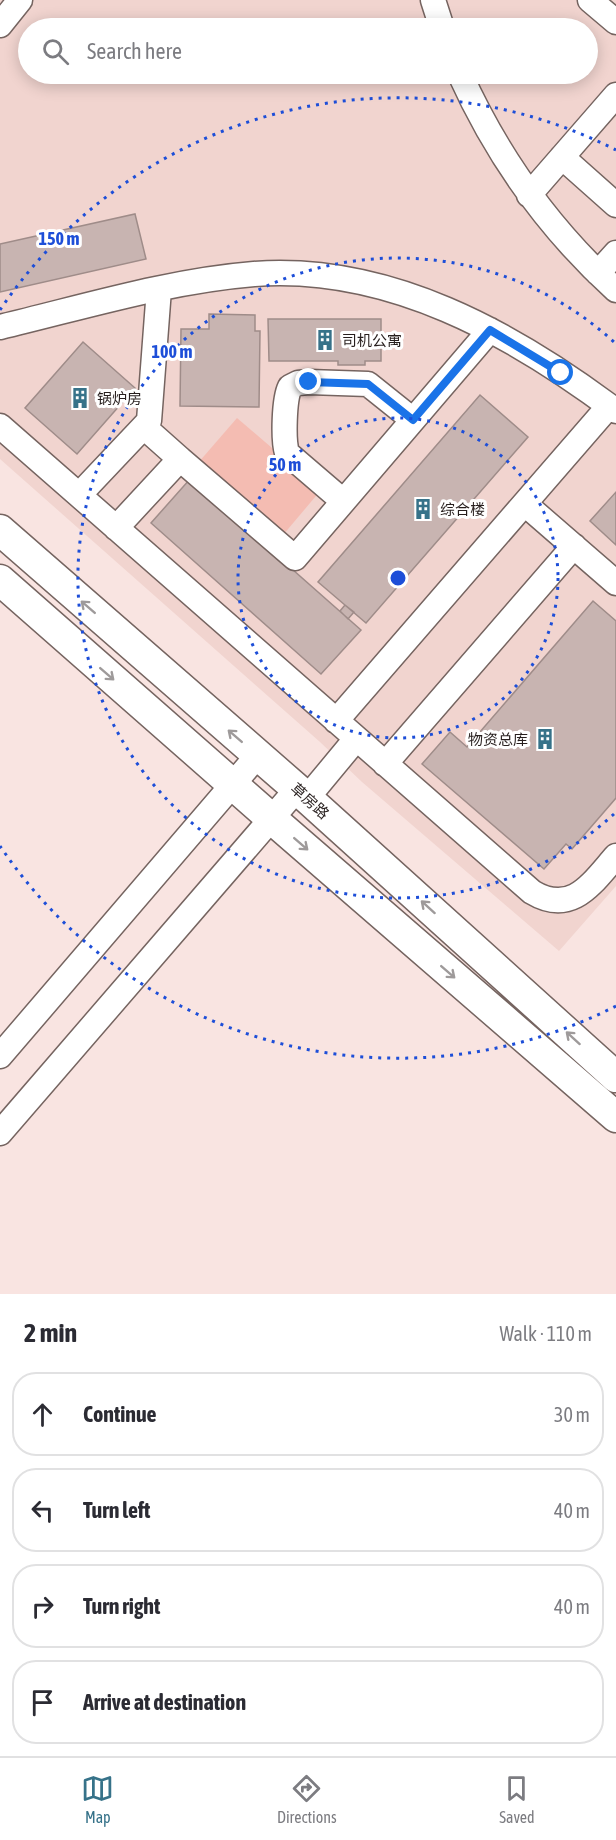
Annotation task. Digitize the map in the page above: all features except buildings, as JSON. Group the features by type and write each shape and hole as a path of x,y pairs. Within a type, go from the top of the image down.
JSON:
{"main road":[{"name":"草房路","path":"0,530 302,793 616,1077"},
{"path":"0,580 616,1117"}],"street":[{"path":"0,24 20,0"},
{"path":"433,0 439,18"},
{"path":"590,0 616,22"},
{"path":"465,84 485,124 529,195 558,233 616,290"},
{"path":"529,195 616,95"},
{"path":"562,157 616,205"},
{"path":"598,273 616,253"},
{"path":"0,327 208,279 256,274 302,274 348,279 404,293 441,307 566,367 613,409 525,504 336,721"},
{"path":"79,495 149,421 159,289"},
{"path":"144,427 294,558 490,330"},
{"path":"344,501 287,453 285,442 287,399 290,387 298,383 309,382 368,384 413,420"},
{"path":"0,426 384,764 516,879 540,897 555,901 571,899 588,887 616,856"},
{"path":"116,528 180,459"},
{"path":"525,504 616,582"},
{"path":"384,764 574,546"},
{"path":"0,1133 272,819 302,793 356,739"},
{"path":"0,1056 258,755"}],"shaded area":[{"path":"0,0 616,0 616,886 559,951 362,782 320,742 0,459"},
{"path":"237,418 321,490 283,535 198,463"}],"place":[{"name":"司机公寓","path":"325,340"},
{"name":"锅炉房","path":"80,398"},
{"name":"综合楼","path":"423,509"},
{"name":"物资总库","path":"545,739"}],"route":[{"path":"309,382 368,384 413,420 490,330 561,373"}]}
